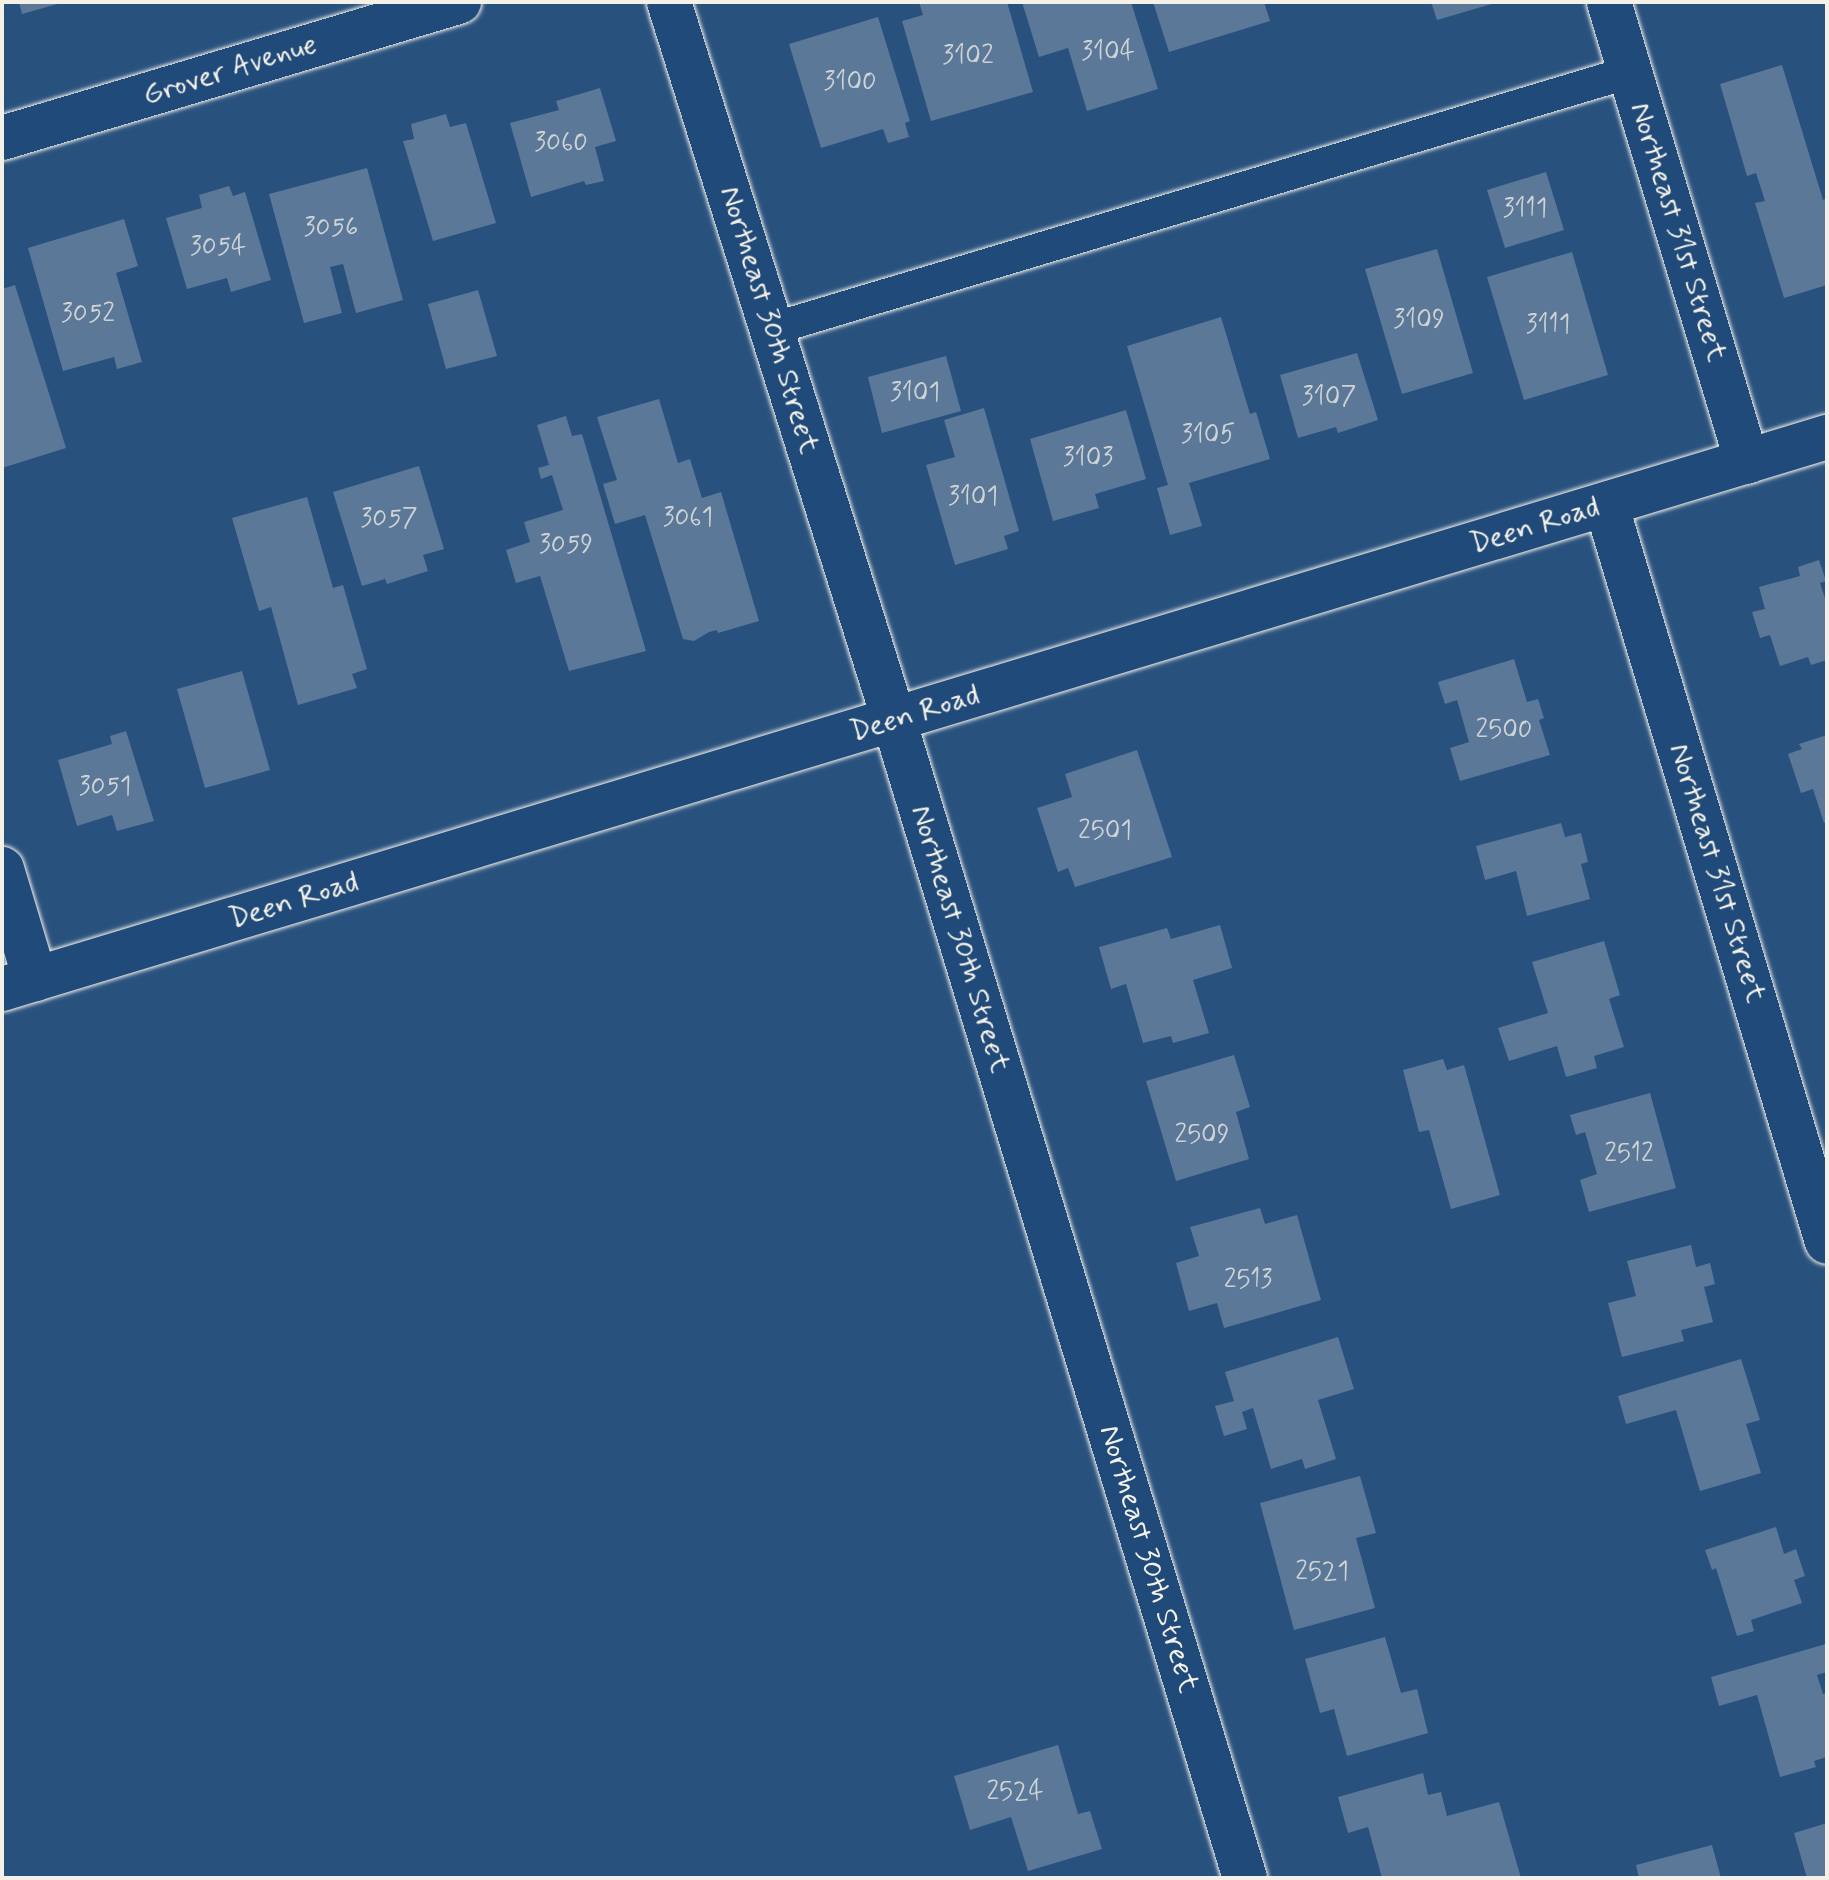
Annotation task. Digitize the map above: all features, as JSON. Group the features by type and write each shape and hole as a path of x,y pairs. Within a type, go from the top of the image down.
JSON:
{"street":[{"name":"Grover Avenue","path":"2,138 459,2"},
{"name":"Northeast 30th Street","path":"669,2 894,720 1245,1878"},
{"name":"Northeast 31st Street","path":"1609,2 1747,462"},
{"name":"Deen Road","path":"18,984 1827,437"},
{"name":"Northeast 31st Street","path":"1606,504 1827,1242"},
{"path":"2,869 18,984"}],"lane":[{"path":"772,329 1630,72"}],"building":[{"path":"19,2 61,2 61,3 22,14"},
{"path":"919,2 1007,2 1033,92 931,121 902,21 923,15"},
{"path":"1022,2 1131,2 1158,89 1087,111 1068,48 1039,57"},
{"path":"1153,2 1264,2 1270,21 1169,52"},
{"path":"1431,2 1495,2 1495,3 1437,20"},
{"path":"878,17 910,121 905,123 909,137 888,143 883,129 821,148 789,44"},
{"path":"1782,65 1823,200 1827,198 1827,285 1784,298 1755,203 1765,201 1756,173 1747,176 1720,84"},
{"path":"600,88 616,141 595,147 604,181 586,185 584,181 531,197 510,123 559,110 556,101"},
{"path":"446,114 450,127 466,123 496,223 433,241 403,141 414,139 411,124"},
{"path":"367,168 403,300 356,313 343,264 330,267 342,313 304,323 269,194"},
{"path":"1546,172 1564,230 1505,248 1487,190"},
{"path":"229,186 233,196 245,192 271,280 231,292 227,278 187,289 166,218 202,208 199,195"},
{"path":"124,219 138,266 116,273 142,362 117,369 114,357 63,371 28,248"},
{"path":"1437,249 1473,373 1402,394 1365,269"},
{"path":"1572,252 1608,375 1524,400 1487,277"},
{"path":"15,285 66,448 2,468 2,289"},
{"path":"478,290 497,356 446,369 428,304"},
{"path":"1221,317 1250,414 1256,412 1270,459 1189,483 1202,526 1170,535 1157,488 1168,485 1127,346"},
{"path":"1357,353 1378,420 1338,433 1336,427 1298,438 1280,375"},
{"path":"946,356 961,411 882,433 868,377"},
{"path":"659,399 678,463 690,459 702,498 721,492 759,621 718,633 717,630 709,632 694,641 683,639 645,515 615,524 603,484 617,480 597,417"},
{"path":"984,408 1019,531 1004,536 1008,549 955,565 926,465 955,457 944,420"},
{"path":"1126,410 1146,479 1095,494 1099,508 1053,521 1030,439"},
{"path":"566,416 572,436 582,434 646,651 569,671 540,576 516,583 506,550 530,542 524,522 563,510 552,475 541,479 538,468 549,465 537,425"},
{"path":"419,466 444,549 423,555 428,571 387,584 385,579 362,586 333,492"},
{"path":"307,497 333,588 343,585 367,669 352,674 357,688 298,705 271,607 259,611 232,518"},
{"path":"1819,560 1826,581 1820,583 1827,604 1827,660 1811,665 1808,657 1780,666 1770,635 1760,638 1752,612 1765,609 1759,587 1800,576 1798,567"},
{"path":"1514,659 1527,702 1538,699 1544,718 1539,720 1550,755 1460,781 1450,748 1469,742 1457,700 1445,704 1438,682"},
{"path":"242,671 270,770 205,788 177,689"},
{"path":"126,731 154,821 117,831 112,815 77,826 58,760 112,744 110,736"},
{"path":"1827,735 1827,822 1824,823 1813,789 1801,793 1788,754 1802,749 1799,744"},
{"path":"1137,750 1172,857 1075,887 1068,868 1058,872 1037,808 1072,797 1065,774"},
{"path":"1561,823 1565,837 1581,833 1588,862 1581,864 1590,899 1527,916 1516,871 1485,880 1476,846"},
{"path":"1220,925 1232,968 1193,980 1209,1033 1173,1043 1171,1036 1143,1043 1126,984 1111,989 1099,947 1167,928 1171,939"},
{"path":"1604,941 1620,995 1609,999 1624,1047 1594,1056 1597,1068 1566,1077 1557,1046 1509,1061 1498,1028 1548,1013 1532,962"},
{"path":"1234,1055 1250,1107 1236,1112 1249,1159 1176,1181 1146,1081"},
{"path":"1443,1059 1447,1070 1464,1065 1500,1195 1451,1209 1429,1130 1419,1132 1403,1070"},
{"path":"1650,1093 1676,1188 1589,1212 1580,1180 1597,1174 1585,1132 1576,1135 1570,1115"},
{"path":"1260,1208 1265,1224 1297,1215 1321,1300 1224,1328 1217,1303 1189,1311 1176,1263 1199,1256 1190,1227"},
{"path":"1691,1245 1696,1267 1710,1263 1715,1284 1704,1287 1713,1322 1681,1330 1684,1341 1622,1357 1608,1303 1636,1296 1627,1261"},
{"path":"1338,1337 1354,1389 1318,1400 1336,1459 1305,1469 1302,1459 1271,1469 1253,1408 1242,1412 1247,1429 1224,1436 1215,1406 1234,1401 1225,1372"},
{"path":"1741,1359 1760,1420 1746,1424 1761,1473 1700,1491 1676,1410 1626,1424 1618,1396"},
{"path":"1360,1476 1376,1533 1356,1538 1375,1608 1294,1630 1260,1503"},
{"path":"1776,1527 1784,1554 1796,1549 1805,1576 1794,1580 1802,1603 1751,1620 1754,1631 1737,1636 1716,1568 1712,1570 1705,1550"},
{"path":"1385,1637 1401,1693 1417,1689 1428,1733 1347,1756 1334,1709 1320,1713 1305,1659"},
{"path":"1826,1644 1827,1672 1817,1675 1823,1694 1827,1693 1827,1757 1814,1761 1816,1767 1780,1777 1757,1695 1719,1706 1711,1677"},
{"path":"1058,1745 1078,1814 1090,1811 1102,1849 1028,1871 1011,1817 970,1830 954,1776"},
{"path":"1423,1773 1428,1795 1441,1792 1447,1816 1499,1802 1521,1878 1382,1878 1368,1827 1348,1833 1338,1797"},
{"path":"1827,1823 1827,1878 1807,1878 1794,1833"},
{"path":"1712,1845 1721,1878 1639,1878 1636,1865"}]}
